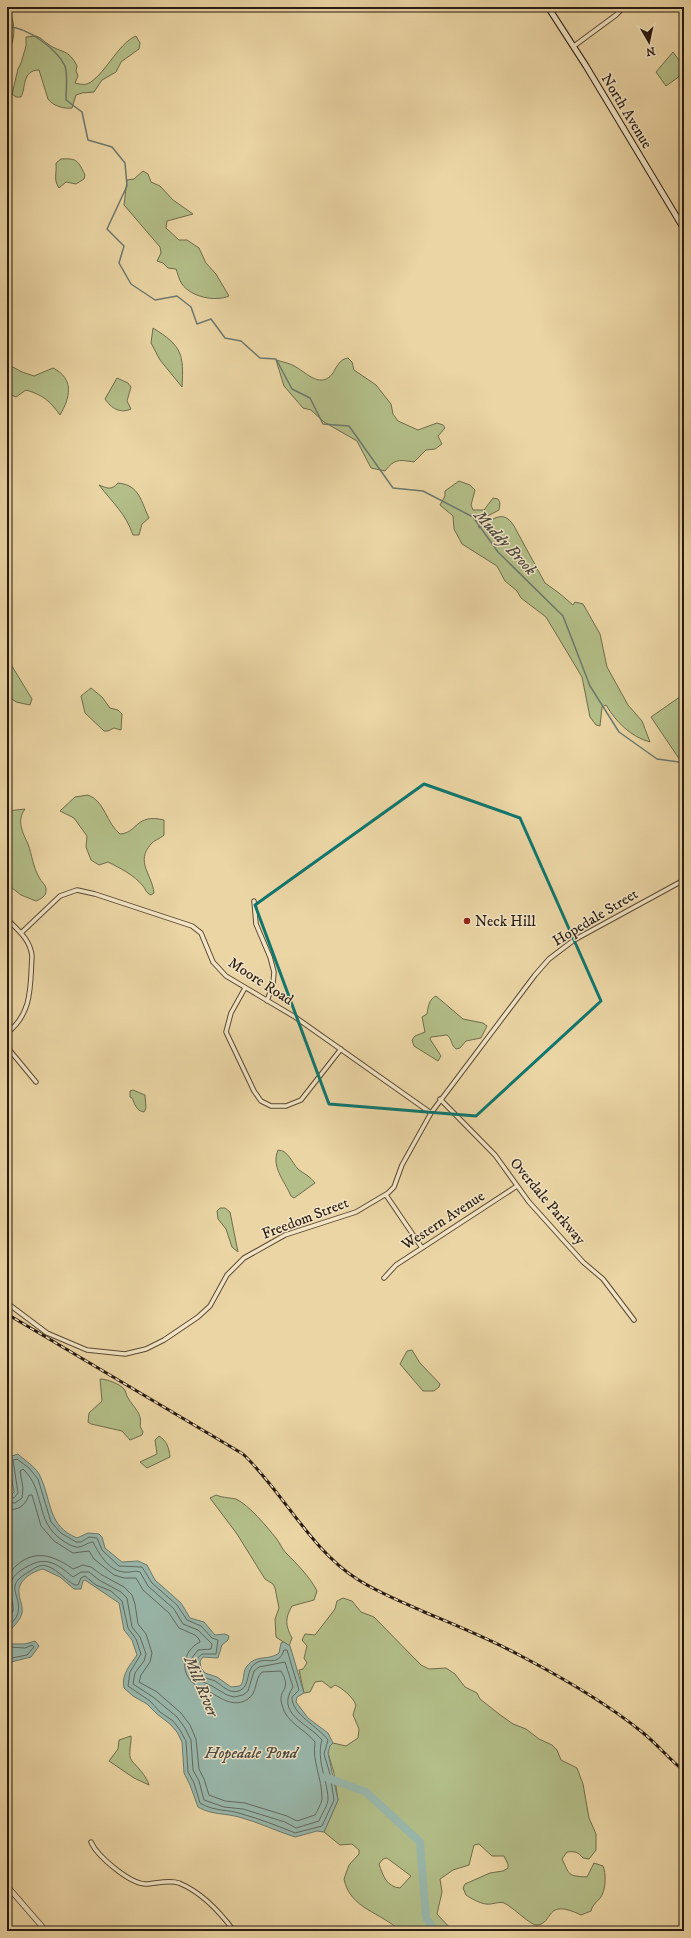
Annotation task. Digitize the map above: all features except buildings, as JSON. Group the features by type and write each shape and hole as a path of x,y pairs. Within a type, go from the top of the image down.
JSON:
{"main road":[{"name":"North Avenue","path":"548,7 574,46 684,229"}],"street":[{"path":"574,46 616,15 624,7"},
{"name":"Hopedale Street","path":"468,1062 535,975 561,948 684,880"},
{"name":"Moore Road","path":"21,933 60,896 72,891 89,892 192,926 200,934 217,968 226,976 295,1017 431,1113"},
{"path":"254,901 256,924 270,957 274,972 273,984 267,1001"},
{"path":"7,919 21,933 31,949 28,1000 22,1019 7,1033"},
{"path":"245,988 231,1012 226,1032 252,1087 261,1101 276,1106 297,1102 341,1049"},
{"path":"7,1047 36,1082"},
{"name":"Freedom Street","path":"7,1303 47,1333 76,1347 96,1352 117,1354 142,1350 164,1340 205,1311 214,1299 227,1275 244,1258 285,1235 356,1212 386,1195 394,1187 402,1165 431,1113 468,1062"},
{"name":"Overdale Parkway","path":"440,1100 486,1146 517,1186 576,1253 603,1279 634,1320"},
{"name":"Western Avenue","path":"384,1278 396,1265 517,1186"},
{"path":"386,1195 422,1248"},
{"path":"91,1842 94,1850 104,1859 135,1881 144,1884 177,1883 193,1892 214,1907 234,1931"},
{"path":"7,1886 46,1931"}],"highlighted area":[{"path":"424,784 520,818 601,1001 476,1116 329,1104 255,905"}],"green space":[{"path":"7,7 13,20 14,33 12,46 7,60"},
{"path":"36,36 71,56 77,66 76,71 78,76 75,83 83,84 93,81 129,40 136,36 140,43 139,49 121,62 116,72 102,80 94,92 76,95 72,108 66,108 56,105 48,99 39,70 30,73 27,76 21,97 16,97 12,94 18,69 26,46 26,37"},
{"path":"673,52 684,67 684,73 666,86 656,72"},
{"path":"61,159 71,159 77,161 85,175 84,179 76,184 66,182 59,188 56,179 56,163"},
{"path":"143,171 148,174 151,182 160,186 173,200 193,214 167,221 166,228 179,240 187,240 199,248 206,263 216,274 229,296 223,298 210,298 197,295 182,284 176,269 168,268 163,263 157,261 161,253 160,247 124,205 127,180 134,179"},
{"path":"153,328 170,340 179,352 183,376 182,387 160,360 151,343"},
{"path":"348,358 352,362 354,370 376,385 391,404 393,414 398,421 418,430 437,423 443,425 445,428 438,436 442,444 435,449 426,450 414,462 398,461 392,464 385,471 371,468 357,441 324,422 311,410 303,408 284,386 276,360 294,366 314,379 324,380 333,373 341,361"},
{"path":"7,364 22,372 34,376 53,368 60,372 68,383 68,396 60,415 42,396 26,390 16,397 7,393"},
{"path":"117,378 128,383 131,387 127,401 131,409 123,411 116,409 105,399"},
{"path":"459,481 470,485 475,490 471,505 473,510 484,510 493,498 498,499 500,503 499,510 478,521 479,528 497,517 506,518 514,526 545,583 573,605 575,602 583,604 600,634 607,667 628,705 642,721 650,742 630,733 619,723 606,705 602,707 600,726 596,725 590,717 582,677 546,617 521,598 517,591 505,581 497,566 462,544 454,529 453,516 440,505 445,496 445,491"},
{"path":"118,483 131,487 139,495 149,518 142,524 139,535 133,535 123,514 99,485 111,488 116,486"},
{"path":"7,658 32,699 30,705 16,702 7,695"},
{"path":"91,688 102,697 110,708 118,710 122,714 121,730 114,728 104,731 85,713 81,696"},
{"path":"684,694 684,766 651,717"},
{"path":"88,795 98,802 111,824 120,834 126,833 147,819 164,820 164,835 151,844 146,850 144,857 144,862 153,886 154,893 151,895 135,878 122,869 108,862 99,865 91,860 86,847 87,836 74,818 60,811 75,797"},
{"path":"25,809 22,813 21,827 28,844 35,869 46,889 44,896 36,901 21,895 7,884 7,811"},
{"path":"436,996 463,1019 483,1023 487,1026 481,1038 466,1041 460,1048 456,1049 447,1035 431,1037 430,1039 441,1056 438,1061 414,1046 412,1040 415,1036 425,1032 422,1017 427,1014 430,1001"},
{"path":"133,1090 145,1095 146,1108 144,1112 137,1109 132,1098 130,1097 130,1091"},
{"path":"278,1150 287,1154 298,1169 315,1183 294,1198 291,1196 277,1168 276,1156"},
{"path":"220,1208 225,1208 230,1212 238,1252 232,1247 226,1229 218,1219 217,1211"},
{"path":"412,1350 420,1363 440,1384 434,1391 423,1391 400,1364 407,1351"},
{"path":"100,1379 120,1385 125,1390 128,1398 139,1415 141,1422 140,1426 143,1432 142,1435 130,1440 122,1431 88,1422 89,1413 102,1401"},
{"path":"159,1436 167,1445 170,1457 147,1468 140,1462 157,1454 155,1440"},
{"path":"216,1495 236,1499 252,1511 263,1522 285,1551 299,1566 317,1591 314,1600 292,1606 287,1618 288,1629 292,1638 289,1646 276,1637 275,1619 279,1608 275,1588 273,1584 265,1579 237,1534 210,1498"},
{"path":"343,1598 352,1601 361,1612 374,1617 421,1665 429,1669 446,1668 455,1674 465,1687 477,1693 480,1699 499,1714 513,1724 526,1729 539,1739 552,1745 557,1750 561,1760 577,1768 583,1784 589,1818 596,1834 596,1850 589,1859 583,1858 576,1852 567,1852 562,1859 570,1874 576,1876 587,1877 594,1863 603,1866 605,1880 603,1892 591,1911 581,1915 569,1910 555,1910 542,1924 534,1925 504,1903 500,1902 486,1904 471,1898 466,1895 463,1888 465,1884 490,1873 503,1871 508,1868 508,1864 504,1856 492,1856 479,1844 474,1845 469,1865 453,1870 440,1879 442,1892 437,1914 453,1931 400,1931 384,1919 359,1904 353,1897 347,1889 344,1879 349,1865 359,1854 359,1850 352,1844 340,1845 324,1832 338,1800 334,1773 328,1753 329,1746 333,1743 346,1746 358,1738 359,1729 353,1715 356,1705 350,1696 341,1688 335,1685 331,1688 322,1681 315,1682 310,1692 304,1693 299,1670 303,1669 307,1663 304,1658 307,1646 302,1640 305,1634 315,1635 335,1609 337,1601","holes":["387,1858 411,1876 400,1888 392,1886 386,1880 379,1864 383,1859"]},
{"path":"131,1736 130,1752 132,1761 144,1775 149,1785 134,1778 109,1761 118,1749 119,1740"}],"water":[{"name":"Hopedale Pond","path":"18,1454 34,1467 39,1474 45,1487 52,1513 61,1527 77,1538 88,1533 99,1534 102,1537 105,1548 122,1562 138,1561 147,1565 155,1580 181,1603 190,1618 204,1622 215,1635 225,1634 229,1636 228,1640 222,1645 218,1658 203,1657 200,1661 201,1668 205,1673 217,1677 231,1687 240,1686 242,1684 245,1668 251,1662 258,1659 271,1657 279,1653 281,1643 284,1642 290,1646 304,1693 297,1697 296,1702 308,1718 328,1733 333,1743 330,1746 328,1753 338,1800 324,1832 317,1831 295,1837 246,1819 213,1813 198,1807 184,1773 182,1742 177,1732 147,1704 133,1696 124,1688 123,1683 125,1674 137,1655 132,1640 124,1630 119,1603 85,1580 83,1581 81,1589 74,1589 60,1577 43,1569 34,1572 23,1581 19,1589 22,1613 19,1620 10,1631 9,1644 25,1644 35,1641 39,1646 31,1657 7,1663 7,1492 12,1494 14,1492 9,1457"}],"waterway":[{"name":"Muddy Brook","path":"7,27 23,30 32,34 48,46 61,59 65,66 67,78 66,100 82,112 88,140 112,147 125,163 127,186 107,229 124,246 119,263 131,284 155,300 177,296 191,307 197,324 211,319 225,338 241,341 260,358 276,359 292,389 310,398 323,424 349,426 393,488 423,491 473,517 498,552 563,616 590,686 619,732 657,759 679,762 684,771"},
{"name":"Mill River","path":"325,1777 366,1792 420,1842 426,1918 435,1931"}],"railway":[{"path":"7,1314 243,1454 271,1485 325,1552 340,1567 357,1579 389,1596 497,1644 537,1664 568,1682 628,1721 684,1771"}],"place":[{"name":"Neck Hill","path":"467,921"}]}
